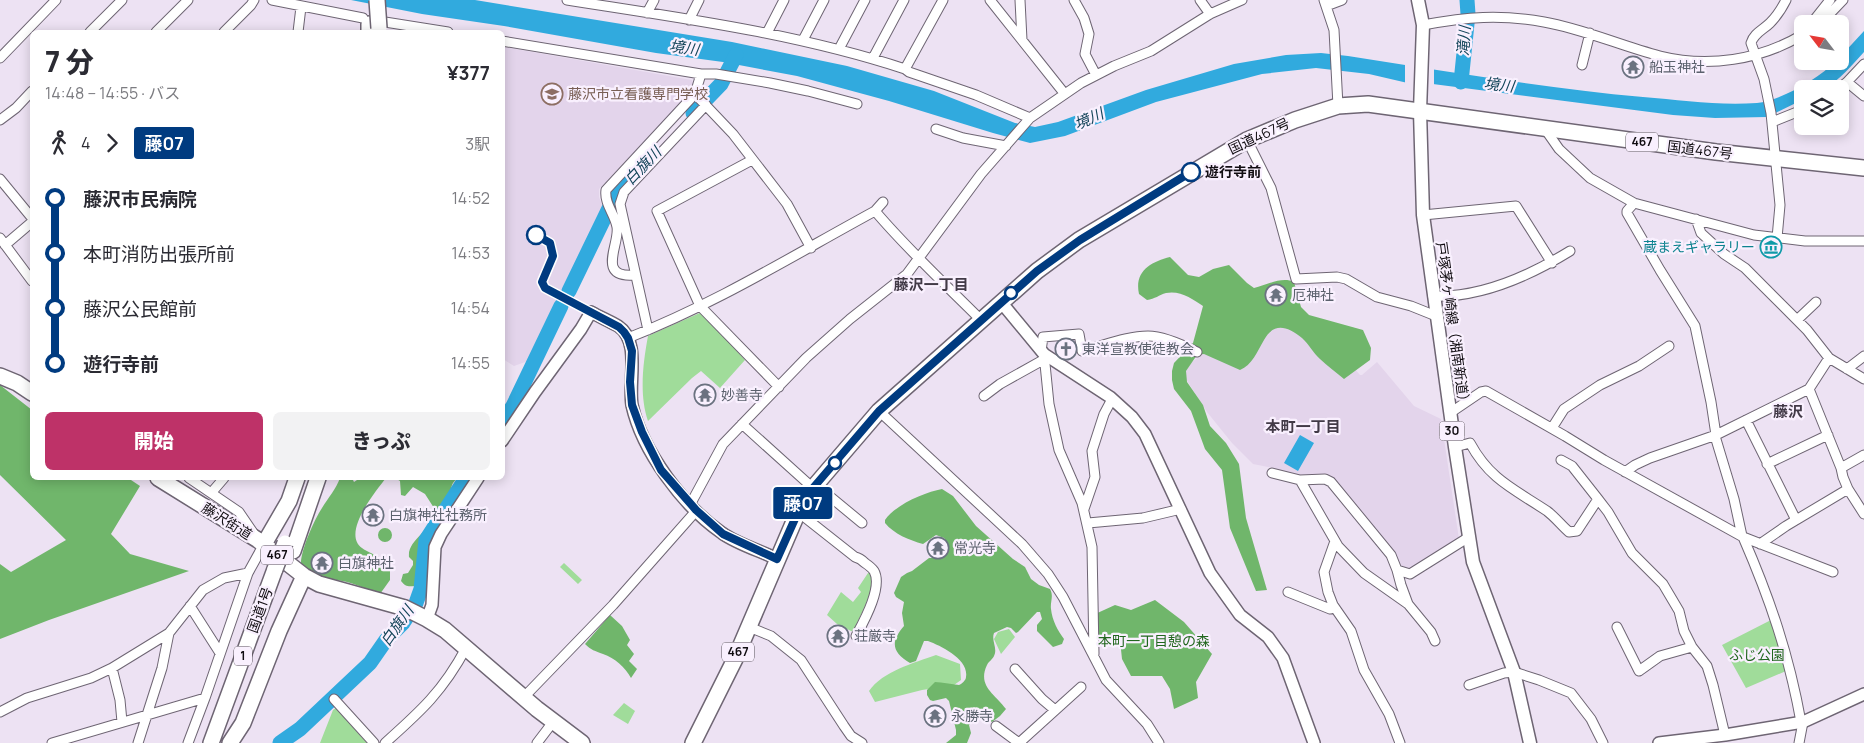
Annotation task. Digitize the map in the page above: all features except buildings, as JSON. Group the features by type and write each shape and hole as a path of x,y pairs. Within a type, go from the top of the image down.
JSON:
{"highway":[{"path":"367,0 374,26"},
{"path":"374,26 377,0"},
{"name":"国道467号","path":"694,743 749,627 798,512 815,487 879,411 1037,271 1080,240 1247,140 1295,120 1338,106 1368,104 1775,159 1864,168"},
{"path":"0,376 17,383 30,392"},
{"name":"藤沢街道","path":"161,480 260,542 304,576 319,584 416,613 466,648 553,722 582,743"},
{"path":"260,542 289,502 296,480"},
{"name":"国道1号","path":"289,547 307,480"},
{"name":"国道1号","path":"222,743 289,547 317,480"},
{"name":"国道1号","path":"211,743 280,572"},
{"path":"230,743 243,723 279,631 304,576"}],"main road":[{"name":"30","path":"1418,0 1424,25 1420,110"},
{"name":"戸塚茅ヶ崎線（湘南新道）","path":"1420,110 1423,215 1433,296 1473,562 1514,672 1530,743"}],"street":[{"path":"0,58 56,0"},
{"path":"92,30 122,0"},
{"path":"158,30 188,0"},
{"path":"226,30 254,0"},
{"path":"272,0 374,26 397,24 431,30"},
{"path":"567,0 608,3 647,13 767,33 839,49 873,58 976,95 1027,121"},
{"path":"647,13 654,0"},
{"path":"689,20 699,0"},
{"path":"767,33 784,0"},
{"path":"803,40 824,0"},
{"path":"839,49 865,0"},
{"path":"873,58 904,0"},
{"path":"905,69 942,0"},
{"path":"990,0 1064,93"},
{"path":"1020,0 1022,40"},
{"path":"1074,0 1084,18 1089,34 1085,54 1096,75"},
{"path":"1200,0 1210,14"},
{"path":"524,697 613,605 693,508 717,452 806,358 850,319 900,280 918,260 981,174 1027,121 1064,93 1096,75 1151,51 1210,14 1242,0"},
{"path":"1338,106 1334,30 1325,3 1342,0"},
{"path":"1777,238 1780,205 1772,122 1768,95 1752,48 1752,38 1779,13 1786,0"},
{"path":"1818,15 1830,0"},
{"path":"1829,15 1843,0"},
{"path":"297,30 301,7"},
{"path":"1424,25 1462,18 1498,16 1544,22 1653,54 1682,60 1711,61 1756,56 1772,51 1794,39"},
{"path":"1582,65 1590,34"},
{"path":"505,41 701,74 716,74 808,91 857,104"},
{"path":"1849,81 1864,64"},
{"path":"634,275 623,275 613,265 612,252 618,231 605,196 610,185 696,94 701,74"},
{"path":"1849,83 1864,96"},
{"path":"0,120 16,108 30,93"},
{"path":"696,94 733,134 787,204 811,248"},
{"path":"648,330 634,275 620,204 624,192 706,105"},
{"path":"1772,122 1794,113"},
{"path":"936,129 963,138 1007,144"},
{"path":"1545,129 1559,149 1590,178 1634,203 1738,232 1777,238 1836,242 1864,240"},
{"path":"1247,140 1271,188 1296,279 1336,277 1346,280 1376,297 1411,306 1436,316"},
{"path":"752,160 657,211 700,306 779,387"},
{"path":"0,179 30,216"},
{"path":"628,338 700,306 762,275 875,211 884,202"},
{"path":"1634,203 1627,211 1627,214 1695,326 1711,402 1715,436 1743,536 1760,575 1783,640 1802,722 1799,743"},
{"path":"1423,215 1516,206 1552,263"},
{"path":"875,211 918,260 981,320"},
{"path":"1696,219 1701,232 1724,254 1745,268 1807,330 1829,358 1864,379"},
{"path":"30,224 3,246 30,279"},
{"path":"1433,296 1461,295 1520,278 1570,252"},
{"path":"1001,302 1043,355 1112,399 1132,417 1145,434 1210,574 1240,615 1268,637 1284,658 1314,743"},
{"path":"1796,320 1816,302"},
{"path":"505,437 591,312 619,327 628,338 632,351 630,382 632,405 642,432 661,470 693,508 723,534 777,559"},
{"path":"1094,655 1092,547 1084,509 1059,450 1048,404 1043,355 1044,336 1079,334 1082,351 1149,336 1168,340 1197,352"},
{"path":"1552,428 1568,406 1600,385 1639,366 1669,346"},
{"path":"984,396 1043,355"},
{"path":"1847,369 1864,356"},
{"path":"1626,472 1635,464 1715,436 1809,389 1829,358"},
{"path":"1809,389 1842,468 1843,477 1848,489 1864,514"},
{"path":"1450,413 1486,390 1626,472 1743,536 1833,572"},
{"path":"1084,509 1095,477 1092,451 1104,414 1112,399"},
{"path":"879,411 1022,544 1048,574 1063,597 1106,680 1147,724 1159,743"},
{"path":"1746,420 1796,520"},
{"path":"742,424 815,487 862,523"},
{"path":"1767,464 1828,435"},
{"path":"1455,446 1470,443 1486,468 1516,493 1548,512 1569,532 1577,531 1598,499"},
{"path":"1842,468 1864,455"},
{"path":"1560,460 1572,466 1608,512 1632,553 1663,584 1679,611 1684,631 1692,647 1706,666 1710,675 1726,739"},
{"path":"1272,473 1300,480 1325,479 1331,482 1391,555 1408,604"},
{"path":"188,743 260,542 239,512 192,480"},
{"path":"212,492 222,480"},
{"path":"416,613 432,605 435,547 441,534 477,480"},
{"path":"1300,480 1335,541 1364,574 1408,604 1431,632 1435,640"},
{"path":"1762,545 1796,520 1848,489"},
{"path":"1088,524 1142,518 1181,509"},
{"path":"798,512 855,557 860,558 874,572 876,577 874,592 868,611 856,636"},
{"path":"1397,570 1410,574 1469,537"},
{"path":"1335,541 1324,572 1333,605 1351,631 1364,670 1389,714 1400,743"},
{"path":"1,711 46,690 91,678 112,668 169,633 204,590 224,578 248,573"},
{"path":"1288,592 1330,608 1333,605"},
{"path":"190,606 220,654"},
{"path":"749,627 771,636 801,660 847,731 862,743"},
{"path":"1617,627 1639,671 1660,656 1692,647"},
{"path":"138,743 162,668 169,633"},
{"path":"385,743 440,691 466,648"},
{"path":"112,668 120,700 122,722"},
{"path":"1015,670 1055,710"},
{"path":"1468,685 1504,673 1514,672 1571,693 1591,719 1603,743"},
{"path":"996,726 1019,743 1081,687"},
{"path":"1659,743 1726,739 1802,722 1864,694"},
{"path":"52,743 205,698"},
{"path":"334,699 374,743"},
{"path":"537,743 553,722"}],"shaded area":[{"path":"505,47 692,80 694,86 680,105 599,189 599,197 603,208 528,361 514,366 505,360"},
{"path":"1293,311 1350,363 1360,375 1377,362 1414,406 1441,419 1459,539 1411,570 1400,565 1332,478 1315,475 1299,478 1273,468 1253,464 1232,443 1207,412 1184,376 1187,366 1205,352"}],"green space":[{"path":"1170,257 1188,275 1199,277 1213,269 1229,265 1254,288 1279,280 1294,282 1301,307 1309,315 1363,330 1371,348 1370,360 1344,379 1318,357 1302,338 1286,329 1276,328 1268,334 1251,361 1240,370 1204,354 1197,355 1186,371 1187,382 1203,405 1210,426 1226,443 1239,464 1246,518 1267,590 1256,591 1230,528 1222,470 1205,449 1191,411 1174,389 1172,371 1174,363 1193,343 1203,306 1191,298 1171,292 1147,300 1139,294 1139,279 1146,269 1156,262"},
{"path":"702,312 745,360 720,388 701,371 648,421 644,401 643,368 648,336"},
{"path":"0,385 30,408 30,480 131,480 140,486 111,534 130,554 189,571 0,639 0,564 11,572 66,540 0,475"},
{"path":"339,480 353,480 354,482 357,480 384,480 362,512 355,533 357,541 362,548 387,563 390,568 390,580 380,594 351,583 317,575 301,563 303,551 312,527"},
{"path":"398,480 455,480 448,497 427,533 419,557 418,582 414,586 407,586 401,581 403,574 408,573 413,565 413,561 409,557 412,544 431,522 434,508 425,494 413,487 405,496 401,495"},
{"path":"942,489 953,496 976,526 1013,559 1025,567 1031,579 1039,585 1050,589 1053,617 1064,639 1062,644 1053,647 1037,631 1037,625 1042,619 1040,612 1037,612 1016,633 1007,627 994,633 995,653 984,672 984,679 989,689 1006,709 992,722 976,716 969,725 971,733 967,743 946,743 956,735 949,701 946,698 933,701 927,695 927,690 935,682 959,685 963,683 966,677 966,670 963,664 953,654 928,641 924,641 916,661 910,663 899,655 895,646 896,637 904,626 902,613 904,602 896,597 894,593 901,577 929,558 938,558 947,554 949,545 944,538 936,535 923,544 912,541 893,530 885,523 885,520 903,504 927,493"},
{"path":"385,528 390,530 392,535 390,540 385,542 380,540 378,535 380,530"},
{"path":"564,563 582,580 578,584 560,567"},
{"path":"872,572 873,578 870,593 853,632 837,624 827,615 841,592 853,602 861,592 858,588 868,573"},
{"name":"本町一丁目憩の森","path":"1155,600 1184,622 1212,654 1196,682 1198,698 1174,709 1170,689 1162,676 1131,676 1122,659 1120,640 1096,638 1093,615 1115,605 1131,610"},
{"path":"610,615 622,626 630,640 627,645 634,654 629,661 637,669 631,678 616,660 589,648 585,644"},
{"name":"ふじ公園","path":"1771,620 1786,671 1746,688 1722,645"},
{"path":"1009,629 1015,637 1001,654 994,639 998,632"},
{"path":"936,655 960,664 961,680 954,685 922,690 875,702 869,691 882,678 900,668"},
{"path":"624,703 635,711 628,724 613,715"},
{"path":"336,708 367,743 320,743 333,710"}],"water":[{"name":"境川","path":"351,0 475,0 732,42 847,66 934,91 1015,123 1035,127 1058,122 1146,90 1234,64 1286,55 1321,53 1569,89 1700,102 1728,104 1757,103 1777,98 1794,90 1794,104 1767,117 1715,118 1673,115 1425,83 1412,84 1369,74 1316,68 1262,74 1156,102 1065,136 1030,143 797,76 723,62 656,53 504,26 422,14"},
{"path":"1864,31 1864,52 1849,69 1849,47"},
{"path":"1826,70 1848,70 1836,80 1812,80"},
{"path":"1300,435 1314,443 1298,471 1284,463"}],"pier":[{"path":"1405,62 1434,67 1434,87 1405,84"}],"waterway":[{"name":"滝川","path":"1461,82 1468,14 1467,0"},
{"name":"白旗川","path":"693,113 721,84 736,55"},
{"name":"白旗川","path":"569,291 616,194 634,175"},
{"name":"白旗川","path":"505,418 513,406 561,306"},
{"name":"白旗川","path":"280,743 300,729 370,663 386,640 403,623 416,603 421,589 426,540 465,480"}],"bus line":[{"name":"藤07","path":"536,235 550,243 553,256 542,282 545,288 619,327 628,338 632,351 630,382 632,405 642,432 661,470 696,510 723,534 777,559 798,512 813,488 879,411 1037,271 1080,240 1191,172"}],"place":[{"name":"船玉神社","path":"1633,67"},
{"name":"藤沢市立看護専門学校","path":"552,94"},
{"name":"遊行寺前","path":"1191,172"},
{"name":"蔵まえギャラリー","path":"1771,247"},
{"name":"厄神社","path":"1276,295"},
{"name":"東洋宣教使徒教会","path":"1066,349"},
{"name":"妙善寺","path":"705,395"},
{"name":"白旗神社社務所","path":"373,515"},
{"name":"常光寺","path":"938,548"},
{"name":"白旗神社","path":"322,563"},
{"name":"荘厳寺","path":"838,636"},
{"name":"永勝寺","path":"935,716"}],"district":[{"name":"藤沢一丁目","path":"931,285"},
{"name":"藤沢","path":"1788,412"},
{"name":"本町一丁目","path":"1303,427"}]}
